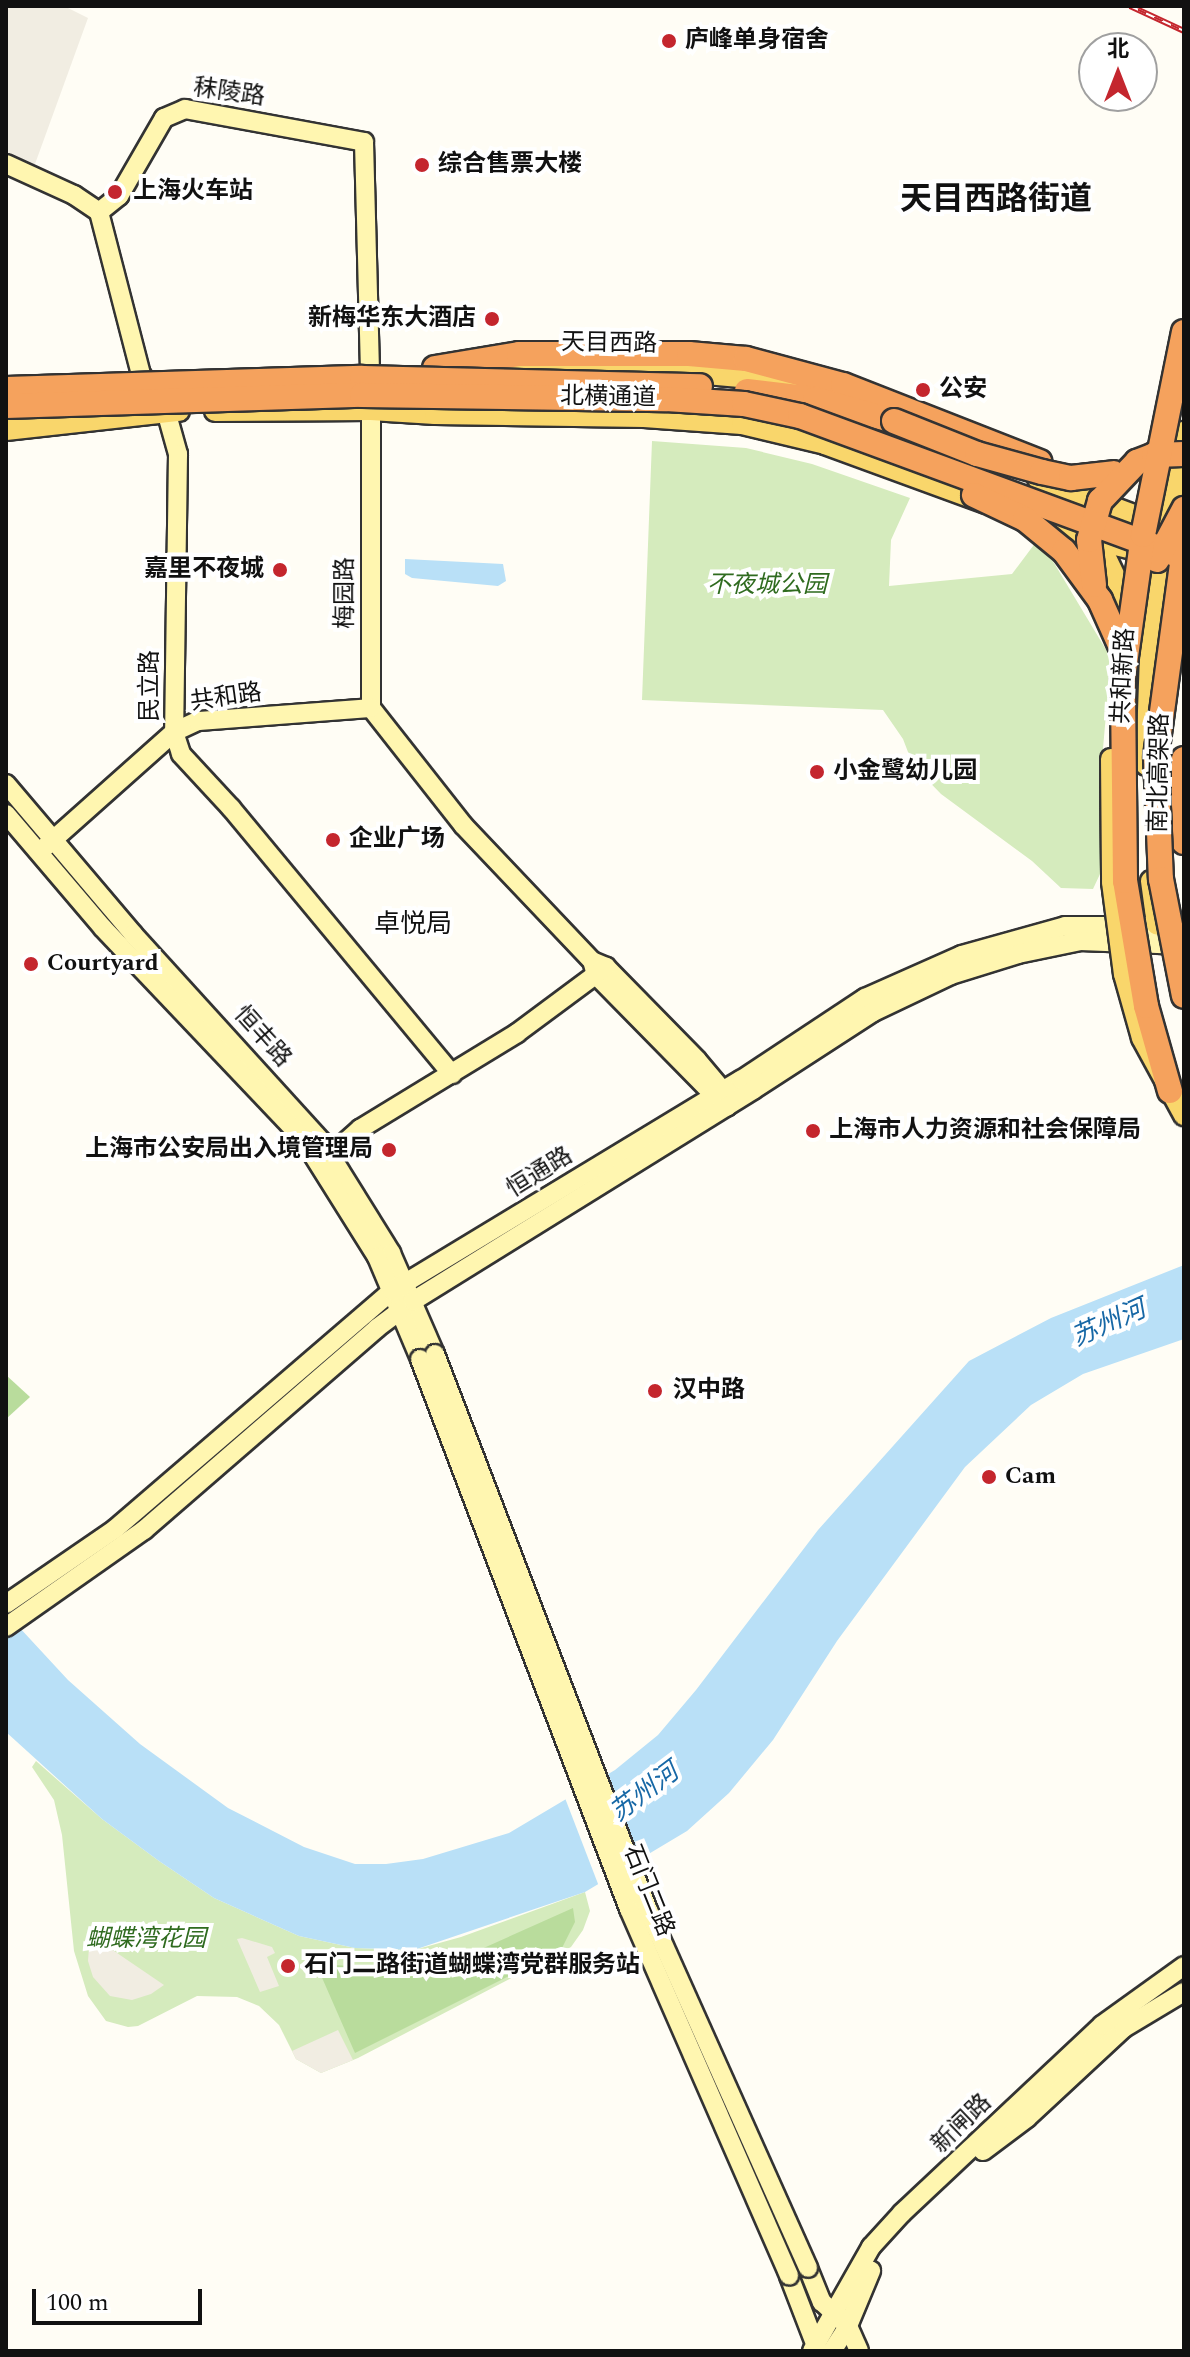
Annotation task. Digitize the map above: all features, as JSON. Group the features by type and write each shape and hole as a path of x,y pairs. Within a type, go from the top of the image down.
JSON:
{"highway":[{"path":"1177,1086 1146,1006 1125,881 1123,678 1165,413 1184,332"},
{"path":"435,368 519,354 689,354 746,359 843,385 1071,473 1114,473"},
{"name":"北横通道","path":"6,389 362,378 667,382 747,391 848,417 1178,534"},
{"path":"747,391 845,405 977,454 1071,478 1114,473 1154,455 1184,454"},
{"path":"1177,1086 1139,882 1133,685 1100,600 1089,560 1093,521 1100,501 1167,428 1184,394"},
{"path":"6,418 230,398"},
{"name":"北横通道","path":"6,406 230,398 607,398 744,404 800,416 1176,554"},
{"path":"607,398 789,424 889,460 1025,519 1064,551 1100,600 1126,628 1184,655"},
{"path":"1133,610 1184,509"},
{"name":"南北高架路","path":"1176,554 1156,757 1161,879 1184,996"},
{"name":"南北高架路","path":"1184,759 1184,842"}],"main road":[{"name":"秣陵路","path":"99,212 119,196 164,118 185,109 364,142"},
{"name":"梅园路","path":"364,142 371,410 371,708"},
{"path":"6,164 74,195 99,212"},
{"name":"民立路","path":"99,212 141,374 166,411 178,454 174,732 181,754 231,808 452,1074"},
{"name":"天目西路","path":"6,389 141,374 370,367 626,370 762,379 858,404 1023,474 1178,534"},
{"path":"6,418 136,404 166,411"},
{"path":"6,430 166,411 371,410 644,417 742,424 825,444 937,487 1098,541 1176,554 1184,564"},
{"name":"共和新路","path":"1158,934 1145,757 1151,627 1176,554 1184,432"},
{"path":"1098,541 1133,610"},
{"path":"1176,554 1133,610 1118,687 1109,815 1120,952 1142,1038 1177,1086 1184,1115"},
{"path":"371,708 463,825 721,1098"},
{"name":"共和路","path":"45,847 174,732 198,721 371,708"},
{"name":"恒丰路","path":"6,784 45,847"},
{"name":"恒丰路","path":"6,814 45,847 326,1159 399,1286 428,1356"},
{"name":"恒通路","path":"19,1619 144,1530 407,1305 721,1098 865,998 945,961 1065,926 1158,934"},
{"path":"1158,934 1184,926"},
{"path":"1158,934 1184,945"},
{"path":"326,1159 360,1129 527,1027 598,968"},
{"name":"恒通路","path":"10,1602 115,1529 399,1286 721,1098"},
{"name":"石门二路","path":"428,1356 648,1910 822,2302 830,2342"},
{"name":"石门二路","path":"428,1356 629,1909 789,2276 830,2342 859,2351"},
{"name":"新闸路","path":"830,2342 845,2290 871,2247 902,2213 1102,2025 1184,1966"},
{"name":"新闸路","path":"830,2342 880,2255 911,2218 1111,2038 1184,1992"}],"green space":[{"name":"不夜城公园","path":"652,441 746,448 812,464 910,498 891,540 889,586 1012,574 1039,538 1111,658 1101,771 1100,874 1093,889 1061,888 1032,861 941,794 913,765 903,739 883,710 642,700"},
{"path":"6,1375 30,1397 6,1419"},
{"name":"蝴蝶湾花园","path":"36,1761 102,1819 214,1898 299,1936 355,1948 414,1950 461,1937 585,1892 590,1911 583,1930 571,1947 358,2058 321,2073 296,2059 279,2025 259,2006 237,1997 197,1996 138,2026 128,2027 106,2021 88,1996 74,1951 62,1835 54,1800 32,1767"},
{"path":"573,1908 575,1922 561,1950 355,2053 316,1964 402,1969 468,1955"}],"shaded area":[{"path":"6,6 64,6 88,18 31,175 6,164"},
{"path":"95,1938 164,1985 151,1994 132,2000 110,1996 93,1977 88,1961 89,1947"},
{"path":"237,1939 272,1947 275,1953 267,1957 279,1986 260,1992"},
{"path":"338,2030 353,2060 321,2073 296,2059 292,2051"}],"water":[{"path":"405,559 503,564 506,581 498,586 412,578 405,574"},
{"name":"苏州河","path":"1184,1265 1184,1339 1083,1374 1031,1405 965,1467 837,1641 773,1740 729,1793 687,1831 585,1892 414,1950 355,1948 299,1936 214,1898 159,1861 102,1819 6,1732 6,1613 68,1680 140,1744 228,1808 304,1847 355,1864 386,1864 423,1859 509,1833 615,1770 658,1735 818,1530 969,1361 1051,1318"}],"pier":[{"path":"607,1771 642,1864 600,1889 565,1798"}],"railway":[{"path":"1130,6 1184,31"}],"place":[{"name":"庐峰单身宿舍","path":"669,41"},
{"name":"综合售票大楼","path":"422,165"},
{"name":"上海火车站","path":"115,192"},
{"name":"新梅华东大酒店","path":"492,319"},
{"name":"公安","path":"923,390"},
{"name":"嘉里不夜城","path":"280,570"},
{"name":"小金鹭幼儿园","path":"817,772"},
{"name":"企业广场","path":"333,840"},
{"name":"Courtyard","path":"31,964"},
{"name":"上海市人力资源和社会保障局","path":"813,1131"},
{"name":"上海市公安局出入境管理局","path":"389,1150"},
{"name":"汉中路","path":"655,1391"},
{"name":"Cam","path":"989,1477"},
{"name":"石门二路街道蝴蝶湾党群服务站","path":"288,1966"}],"district":[{"name":"天目西路街道","path":"996,200"},
{"name":"卓悦局","path":"413,925"}]}
